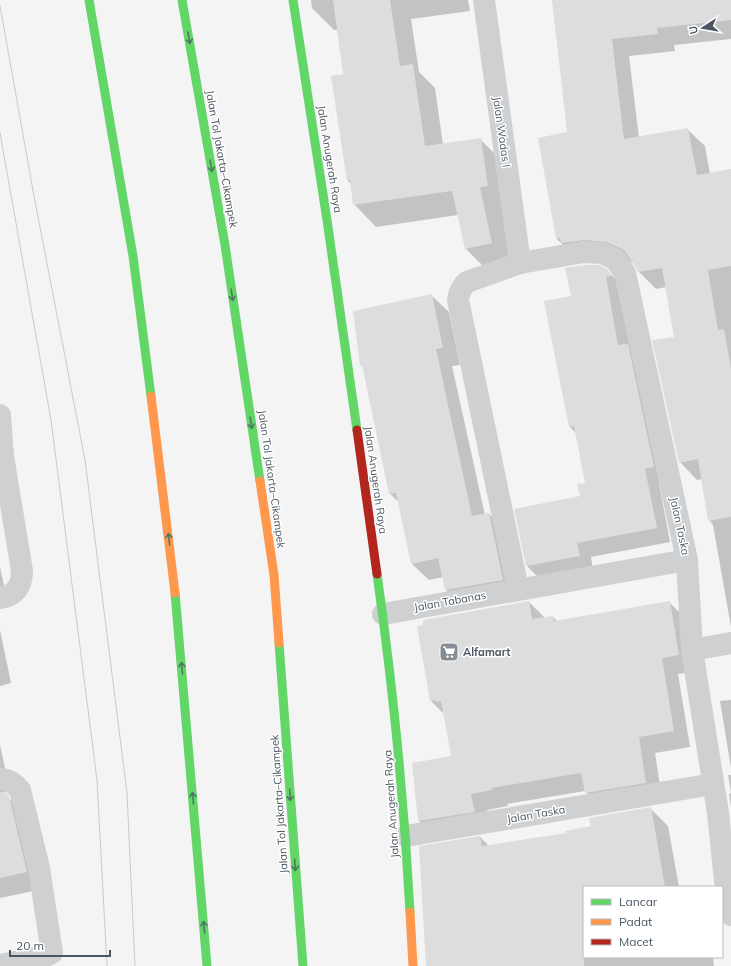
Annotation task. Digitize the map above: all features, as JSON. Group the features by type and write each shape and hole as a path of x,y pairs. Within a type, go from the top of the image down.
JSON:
{"main road":[{"path":"89,0 133,256 174,577 207,966"},
{"name":"Jalan Tol Jakarta–Cikampek","path":"182,0 225,245 274,574 303,966"},
{"name":"Jalan Anugerah Raya","path":"293,0 327,220 383,614 397,728 406,836 413,966"}],"street":[{"name":"Jalan Wadas I","path":"484,0 520,263"},
{"name":"Jalan Taska","path":"520,263 584,252 602,253 614,259 625,273 687,560 692,650 713,784 731,915"},
{"path":"518,589 458,300 459,292 462,286 467,282 520,263"},
{"path":"0,415 3,456 22,570 22,578 20,586 16,592 8,597 0,598"},
{"name":"Jalan Tabanas","path":"383,614 687,560"},
{"path":"692,650 731,643"},
{"path":"0,779 15,784 20,790 39,868 52,953 46,956 0,965"},
{"name":"Jalan Taska","path":"406,836 713,784"}],"building":[{"path":"333,0 390,0 400,66 413,64 425,146 481,138 488,186 480,187 492,243 465,249 452,191 353,205 350,180 347,181 331,76 343,74"},
{"path":"552,0 731,0 731,20 657,28 658,34 612,39 624,139 688,128 697,175 731,169 731,266 708,270 718,330 724,329 731,369 731,517 708,521 698,459 679,463 652,340 674,337 662,268 638,272 625,251 607,242 585,240 561,243 560,238 556,239 538,138 567,132"},
{"path":"585,265 599,265 607,269 612,276 606,277 618,345 628,344 654,467 645,469 657,528 577,543 580,556 526,566 514,509 580,496 577,484 585,483 574,426 569,427 544,301 571,296 565,268"},
{"path":"432,294 443,348 436,349 472,516 489,513 503,580 445,590 438,558 411,564 396,493 389,494 362,365 360,366 353,311"},
{"path":"529,601 532,619 553,616 554,621 670,601 679,655 662,658 674,731 639,737 646,783 585,793 581,773 491,788 492,790 471,794 475,812 418,821 412,763 451,756 441,701 430,701 417,626 423,625 423,620"},
{"path":"0,792 4,792 9,796 27,872 0,878"},
{"path":"651,807 665,886 583,886 584,966 426,966 419,846 480,836 482,846 566,833 565,831 591,826 589,818"}],"tram line":[{"path":"0,6 34,196 85,460 127,793 135,966"},
{"path":"0,133 51,420 97,780 107,966"}],"traffic: fast":[{"path":"89,0 133,256 151,396"},
{"path":"182,0 225,245 260,481"},
{"path":"293,0 327,220 357,430"},
{"path":"377,574 397,743 405,827 410,912"},
{"path":"175,593 207,966"},
{"path":"279,643 303,966"}],"traffic: slow":[{"path":"151,396 175,593"},
{"path":"260,481 274,575 279,643"},
{"path":"410,912 413,966"}],"traffic: jam":[{"path":"357,430 377,574"}],"place":[{"name":"Alfamart","path":"449,652"}]}
